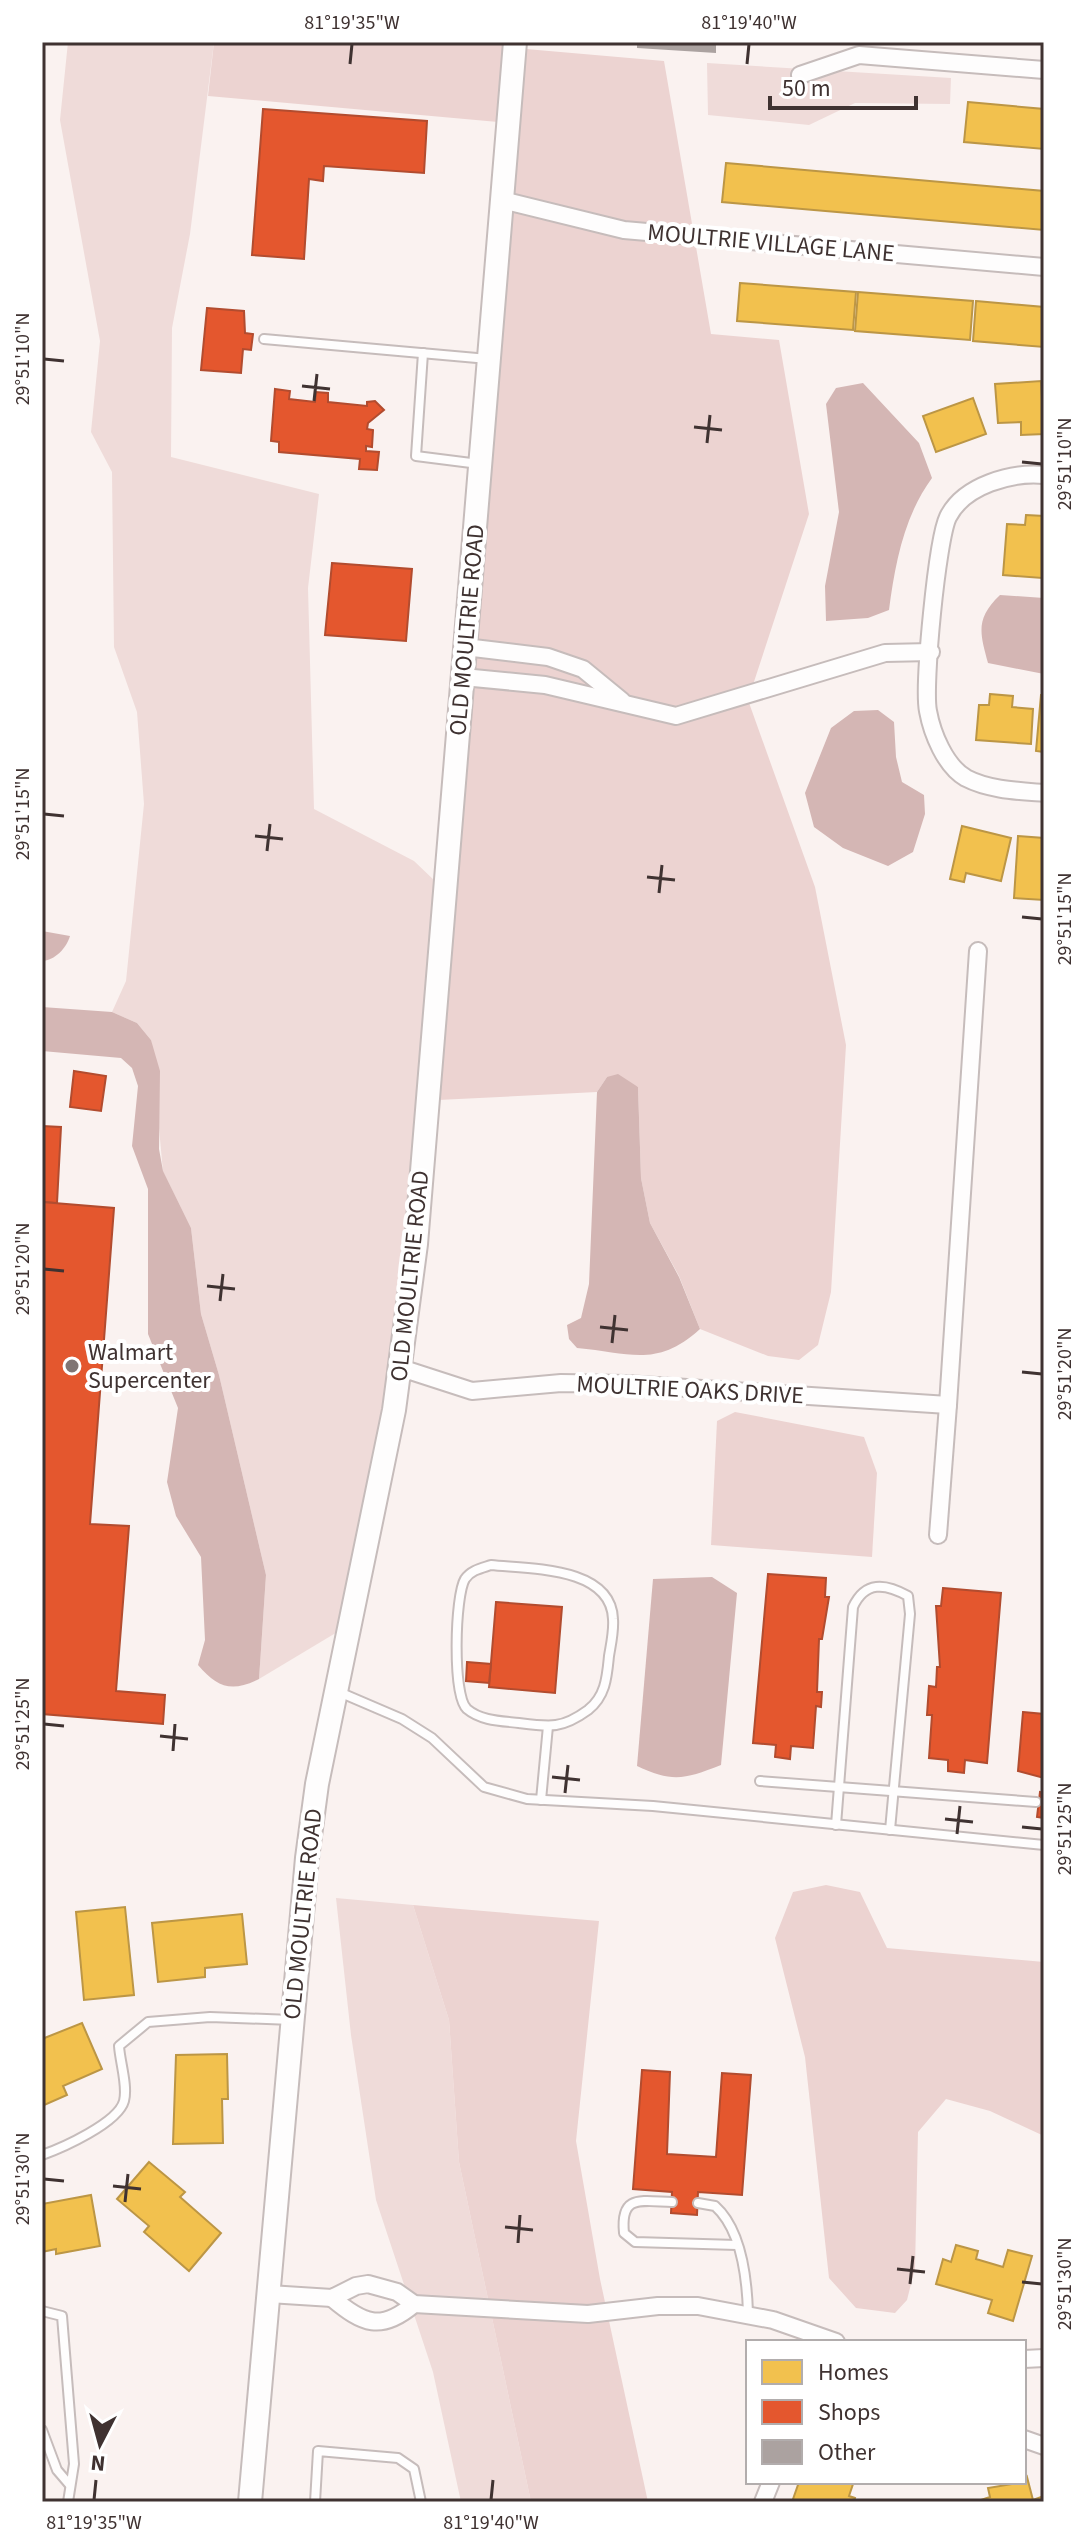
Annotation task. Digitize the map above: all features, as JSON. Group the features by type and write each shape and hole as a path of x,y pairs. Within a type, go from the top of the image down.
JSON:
{"main road":[{"name":"OLD MOULTRIE ROAD","path":"250,2502 307,1858 335,1691 366,1556 401,1368 416,1244 515,42"}],"street":[{"path":"800,75 859,55 1044,70"},
{"name":"MOULTRIE VILLAGE LANE","path":"502,200 624,230 1044,267"},
{"path":"1044,475 1033,474 984,485 963,499 949,515 938,549 927,708 936,740 949,761 965,778 1006,790 1044,793"},
{"path":"465,647 548,657 583,669 624,702"},
{"path":"463,677 545,685 577,696 624,702 676,716 885,653 931,652"},
{"path":"938,1535 978,951"},
{"name":"MOULTRIE OAKS DRIVE","path":"401,1368 438,1377 454,1388 472,1391 593,1383 948,1405"},
{"path":"269,2294 332,2298 356,2286 368,2284 397,2292 414,2304 588,2314 698,2306 748,2313 830,2340"},
{"path":"332,2298 360,2319 372,2322 398,2318 414,2304"}],"lane":[{"path":"264,339 489,359"},
{"path":"423,353 416,456 480,464"},
{"path":"491,1565 575,1574 600,1592 609,1604 614,1618 606,1682 601,1695 574,1719 557,1727 548,1726 488,1719 466,1708 455,1671 463,1585 476,1569 491,1565"},
{"path":"836,1825 853,1607 860,1592 874,1586 892,1588 908,1596 910,1614 890,1830"},
{"path":"335,1691 402,1719 432,1738 484,1787 541,1800 653,1806 1044,1845"},
{"path":"541,1800 548,1726"},
{"path":"760,1781 1036,1802"},
{"path":"42,2155 85,2136 120,2110 125,2098 119,2046 148,2022 210,2017 293,2020"},
{"path":"672,2202 634,2201 628,2204 622,2216 624,2233 635,2242 737,2245"},
{"path":"698,2203 715,2206 722,2212 737,2245 748,2286 748,2313"},
{"path":"42,2311 62,2316 74,2464 68,2502"},
{"path":"42,2430 57,2470 69,2484"},
{"path":"315,2502 318,2451 398,2458 414,2469 421,2502"}],"shaded area":[{"path":"68,42 214,42 190,234 172,328 171,457 319,494 308,588 314,809 414,861 436,882 407,1243 385,1408 339,1631 259,1679 266,1575 219,1375 201,1314 191,1228 163,1172 151,1040 137,1023 112,1012 126,981 144,804 137,712 114,647 112,472 91,432 100,341 60,120"},
{"path":"214,42 505,42 498,122 208,96"},
{"path":"526,49 664,61 711,334 779,340 809,514 748,700 815,887 846,1045 831,1292 818,1345 799,1360 768,1356 700,1329 679,1276 650,1223 641,1178 638,1087 607,1077 597,1092 438,1100"},
{"path":"707,63 951,78 950,104 855,103 809,125 708,115"},
{"path":"863,383 919,443 932,478 908,524 898,558 889,610 868,618 826,621 825,586 839,512 826,404 836,388"},
{"path":"1000,595 1044,598 1044,674 988,663 983,643 983,619"},
{"path":"878,710 894,722 896,757 902,782 924,795 925,814 913,852 888,866 843,848 814,827 805,793 831,728 854,711"},
{"path":"42,931 70,936 59,953 42,961"},
{"path":"42,1007 112,1012 137,1023 151,1040 160,1071 159,1149 163,1171 191,1228 201,1314 219,1375 266,1575 259,1679 240,1686 218,1683 198,1665 205,1640 201,1557 176,1516 167,1482 178,1408 148,1334 148,1189 132,1146 138,1086 132,1068 121,1058 42,1051"},
{"path":"618,1074 638,1087 641,1178 650,1223 679,1277 700,1329 670,1349 643,1355 577,1348 569,1339 567,1325 581,1318 589,1284 597,1092 607,1077"},
{"path":"735,1412 864,1437 877,1473 872,1557 711,1545 717,1421"},
{"path":"712,1577 737,1593 721,1765 688,1776 660,1775 637,1766 653,1579"},
{"path":"826,1885 860,1892 887,1948 1044,1962 1044,2136 990,2111 946,2099 918,2132 915,2268 907,2300 895,2313 856,2308 829,2278 805,2057 775,1938 793,1892"},
{"path":"336,1898 413,1905 449,2020 459,2162 531,2502 461,2502 433,2372 376,2200 351,2035"},
{"path":"413,1905 599,1921 576,2141 600,2279 648,2502 531,2502 459,2162 449,2020"}],"building: Homes":[{"path":"968,102 1044,109 1044,149 964,142"},
{"path":"726,163 1044,191 1044,230 722,202"},
{"path":"740,283 856,292 853,330 737,321"},
{"path":"858,292 973,301 970,340 855,331"},
{"path":"976,301 1044,307 1044,347 973,341"},
{"path":"1041,381 1044,434 1021,435 1021,422 998,423 995,384"},
{"path":"973,398 986,434 936,452 923,416"},
{"path":"1026,515 1044,516 1042,578 1003,575 1007,524 1025,525"},
{"path":"990,694 1013,696 1012,707 1033,709 1031,744 976,740 979,705 989,705"},
{"path":"1041,695 1044,695 1044,752 1036,751"},
{"path":"962,826 1011,838 1001,881 966,873 964,882 950,879"},
{"path":"1018,836 1044,838 1044,900 1014,898"},
{"path":"125,1907 134,1995 84,2000 76,1912"},
{"path":"242,1914 247,1964 205,1968 205,1977 158,1982 152,1923"},
{"path":"82,2023 102,2069 63,2086 67,2095 42,2106 42,2039"},
{"path":"227,2054 228,2099 222,2099 223,2143 173,2144 176,2055"},
{"path":"149,2162 185,2192 180,2197 221,2233 189,2271 144,2232 149,2226 117,2199"},
{"path":"91,2195 100,2246 56,2254 56,2249 42,2252 42,2204"},
{"path":"956,2245 978,2251 976,2259 1003,2267 1008,2250 1032,2256 1013,2321 988,2313 992,2300 936,2284 943,2259 951,2262"},
{"path":"1026,2479 1033,2500 1041,2497 1043,2502 975,2502 990,2497 988,2488 1026,2484"},
{"path":"798,2484 853,2484 849,2496 855,2498 854,2502 792,2502"}],"building: Shops":[{"path":"263,109 427,121 424,173 324,166 323,181 309,179 304,259 252,255"},
{"path":"207,308 244,311 245,333 253,334 251,350 243,349 241,373 201,370"},
{"path":"275,389 290,391 289,399 315,402 316,392 328,393 328,402 367,406 367,402 375,401 384,410 368,423 367,429 373,430 372,447 366,446 366,451 379,452 377,470 359,469 360,459 279,452 279,442 271,441"},
{"path":"332,563 412,569 406,641 325,635"},
{"path":"74,1071 106,1076 101,1111 70,1107"},
{"path":"42,1126 61,1127 57,1203 42,1202"},
{"name":"Walmart Supercenter","path":"42,1202 114,1208 90,1524 129,1526 116,1691 165,1695 163,1724 42,1714"},
{"path":"768,1574 826,1578 825,1597 829,1597 822,1639 819,1639 817,1692 822,1692 821,1707 816,1706 813,1748 791,1746 790,1759 775,1757 776,1745 753,1743"},
{"path":"943,1588 1001,1593 987,1763 965,1760 964,1773 948,1771 948,1760 929,1758 932,1715 927,1715 929,1686 936,1687 937,1667 940,1667 936,1606 941,1606"},
{"path":"496,1602 562,1607 555,1693 489,1687"},
{"path":"467,1662 491,1664 489,1683 466,1681"},
{"path":"1023,1712 1044,1714 1044,1778 1018,1771"},
{"path":"1040,1792 1044,1793 1044,1818 1037,1817"},
{"path":"642,2070 670,2072 667,2154 716,2157 722,2073 751,2075 742,2195 698,2192 697,2215 671,2213 672,2192 633,2189"}],"building: Other":[{"path":"637,42 716,42 716,53 637,48"}],"place":[{"name":"Walmart Supercenter","path":"72,1366"}]}
